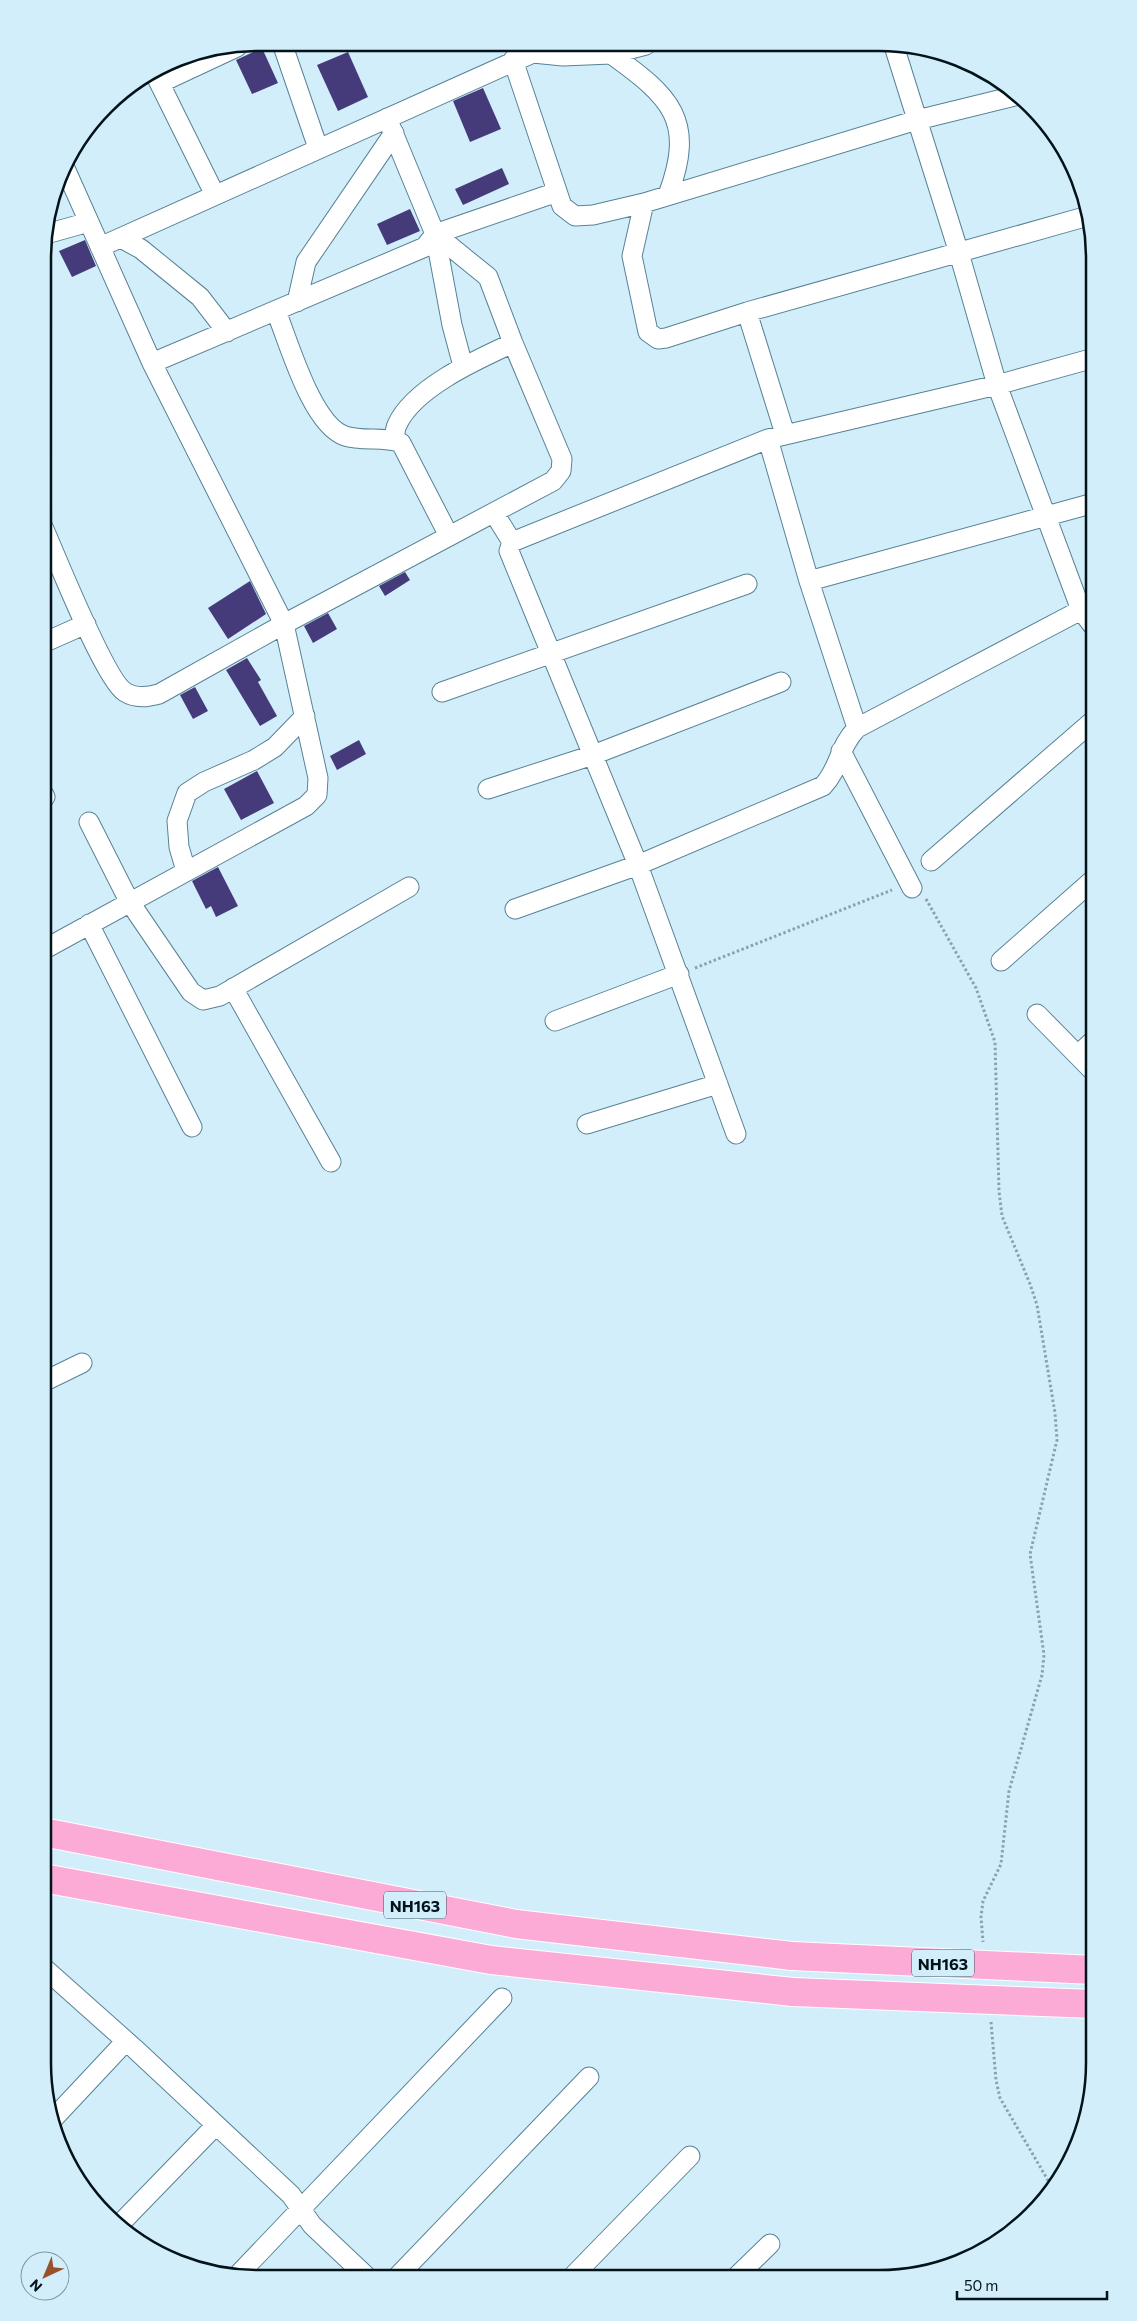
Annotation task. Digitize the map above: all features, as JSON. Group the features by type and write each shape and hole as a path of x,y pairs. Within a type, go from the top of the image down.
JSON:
{"highway":[{"name":"NH163","path":"51,1834 516,1924 792,1956 1086,1970"},
{"name":"NH163","path":"51,1880 491,1960 793,1992 1086,2004"}],"street":[{"path":"285,51 318,148"},
{"path":"100,247 318,148 391,125 527,51"},
{"path":"539,51 563,56 611,54 623,51"},
{"path":"896,52 959,253 997,385 1080,610 1086,617"},
{"path":"611,54 642,77 667,101 678,123 680,147 678,170 668,196"},
{"path":"214,56 157,78 215,195"},
{"path":"513,60 562,206 575,216 593,215 644,203 917,120 1008,97"},
{"path":"391,125 435,234 452,325 463,366"},
{"path":"297,302 306,262 391,125"},
{"path":"51,945 306,806 316,795 318,778 284,624 152,363 68,176"},
{"path":"152,363 425,248 435,234 557,192"},
{"path":"644,203 632,256 648,332 658,339 1082,218"},
{"path":"53,232 89,222"},
{"path":"51,545 115,684 126,693 144,697 159,694 284,624 553,481 561,471 562,459 488,278 435,234"},
{"path":"121,238 141,249 200,297 227,332"},
{"path":"276,311 316,410 330,428 354,438 394,440 401,443 449,536"},
{"path":"748,312 809,581 857,728"},
{"path":"394,440 397,425 411,405 433,386 463,366 513,343"},
{"path":"736,1134 638,865 509,551 512,542 776,437 997,385 1086,360"},
{"path":"809,581 1086,505"},
{"path":"494,513 512,542"},
{"path":"442,692 747,584"},
{"path":"515,909 638,865 824,786 833,776 840,751 847,738 857,728 1080,610"},
{"path":"51,639 86,624"},
{"path":"488,789 593,755 781,682"},
{"path":"186,871 179,847 178,821 187,793 204,782 254,760 275,747 305,716"},
{"path":"931,862 1086,727"},
{"path":"840,751 912,888"},
{"path":"89,822 130,901 191,992 203,1000 220,996 409,887"},
{"path":"1001,961 1086,886"},
{"path":"89,924 192,1127"},
{"path":"555,1022 679,974"},
{"path":"233,988 331,1162"},
{"path":"1037,1014 1086,1064"},
{"path":"1078,1055 1086,1048"},
{"path":"586,1124 718,1084"},
{"path":"51,1378 82,1364"},
{"path":"51,1975 126,2041 291,2195 312,2225 360,2270"},
{"path":"244,2269 502,1998"},
{"path":"58,2114 126,2041"},
{"path":"404,2270 589,2077"},
{"path":"124,2220 216,2125"},
{"path":"578,2270 690,2156"},
{"path":"743,2270 770,2244"}],"path":[{"path":"679,974 898,887 912,888 928,900 976,988 995,1042 999,1191 1002,1216 1037,1305 1056,1422 1057,1440 1030,1554 1044,1655 1042,1675 1010,1785 1001,1864 983,1901 981,1917 983,1942"},
{"path":"990,2017 996,2080 1000,2098 1049,2181"}],"building":[{"path":"255,51 263,51 278,83 252,94 236,60"},
{"path":"348,52 368,97 338,111 317,65"},
{"path":"483,88 501,129 470,142 453,101"},
{"path":"502,168 509,184 463,205 455,189"},
{"path":"410,209 420,231 387,245 377,224"},
{"path":"85,240 96,266 72,277 59,251"},
{"path":"405,572 410,580 385,596 379,586"},
{"path":"250,581 266,614 228,639 208,608"},
{"path":"328,613 337,629 313,643 304,626"},
{"path":"247,658 261,680 258,682 277,716 260,726 226,670"},
{"path":"195,687 208,711 193,719 180,695"},
{"path":"359,740 366,754 337,770 330,756"},
{"path":"257,771 274,803 241,820 224,789"},
{"path":"218,867 238,906 216,917 211,906 206,909 192,881"}]}
